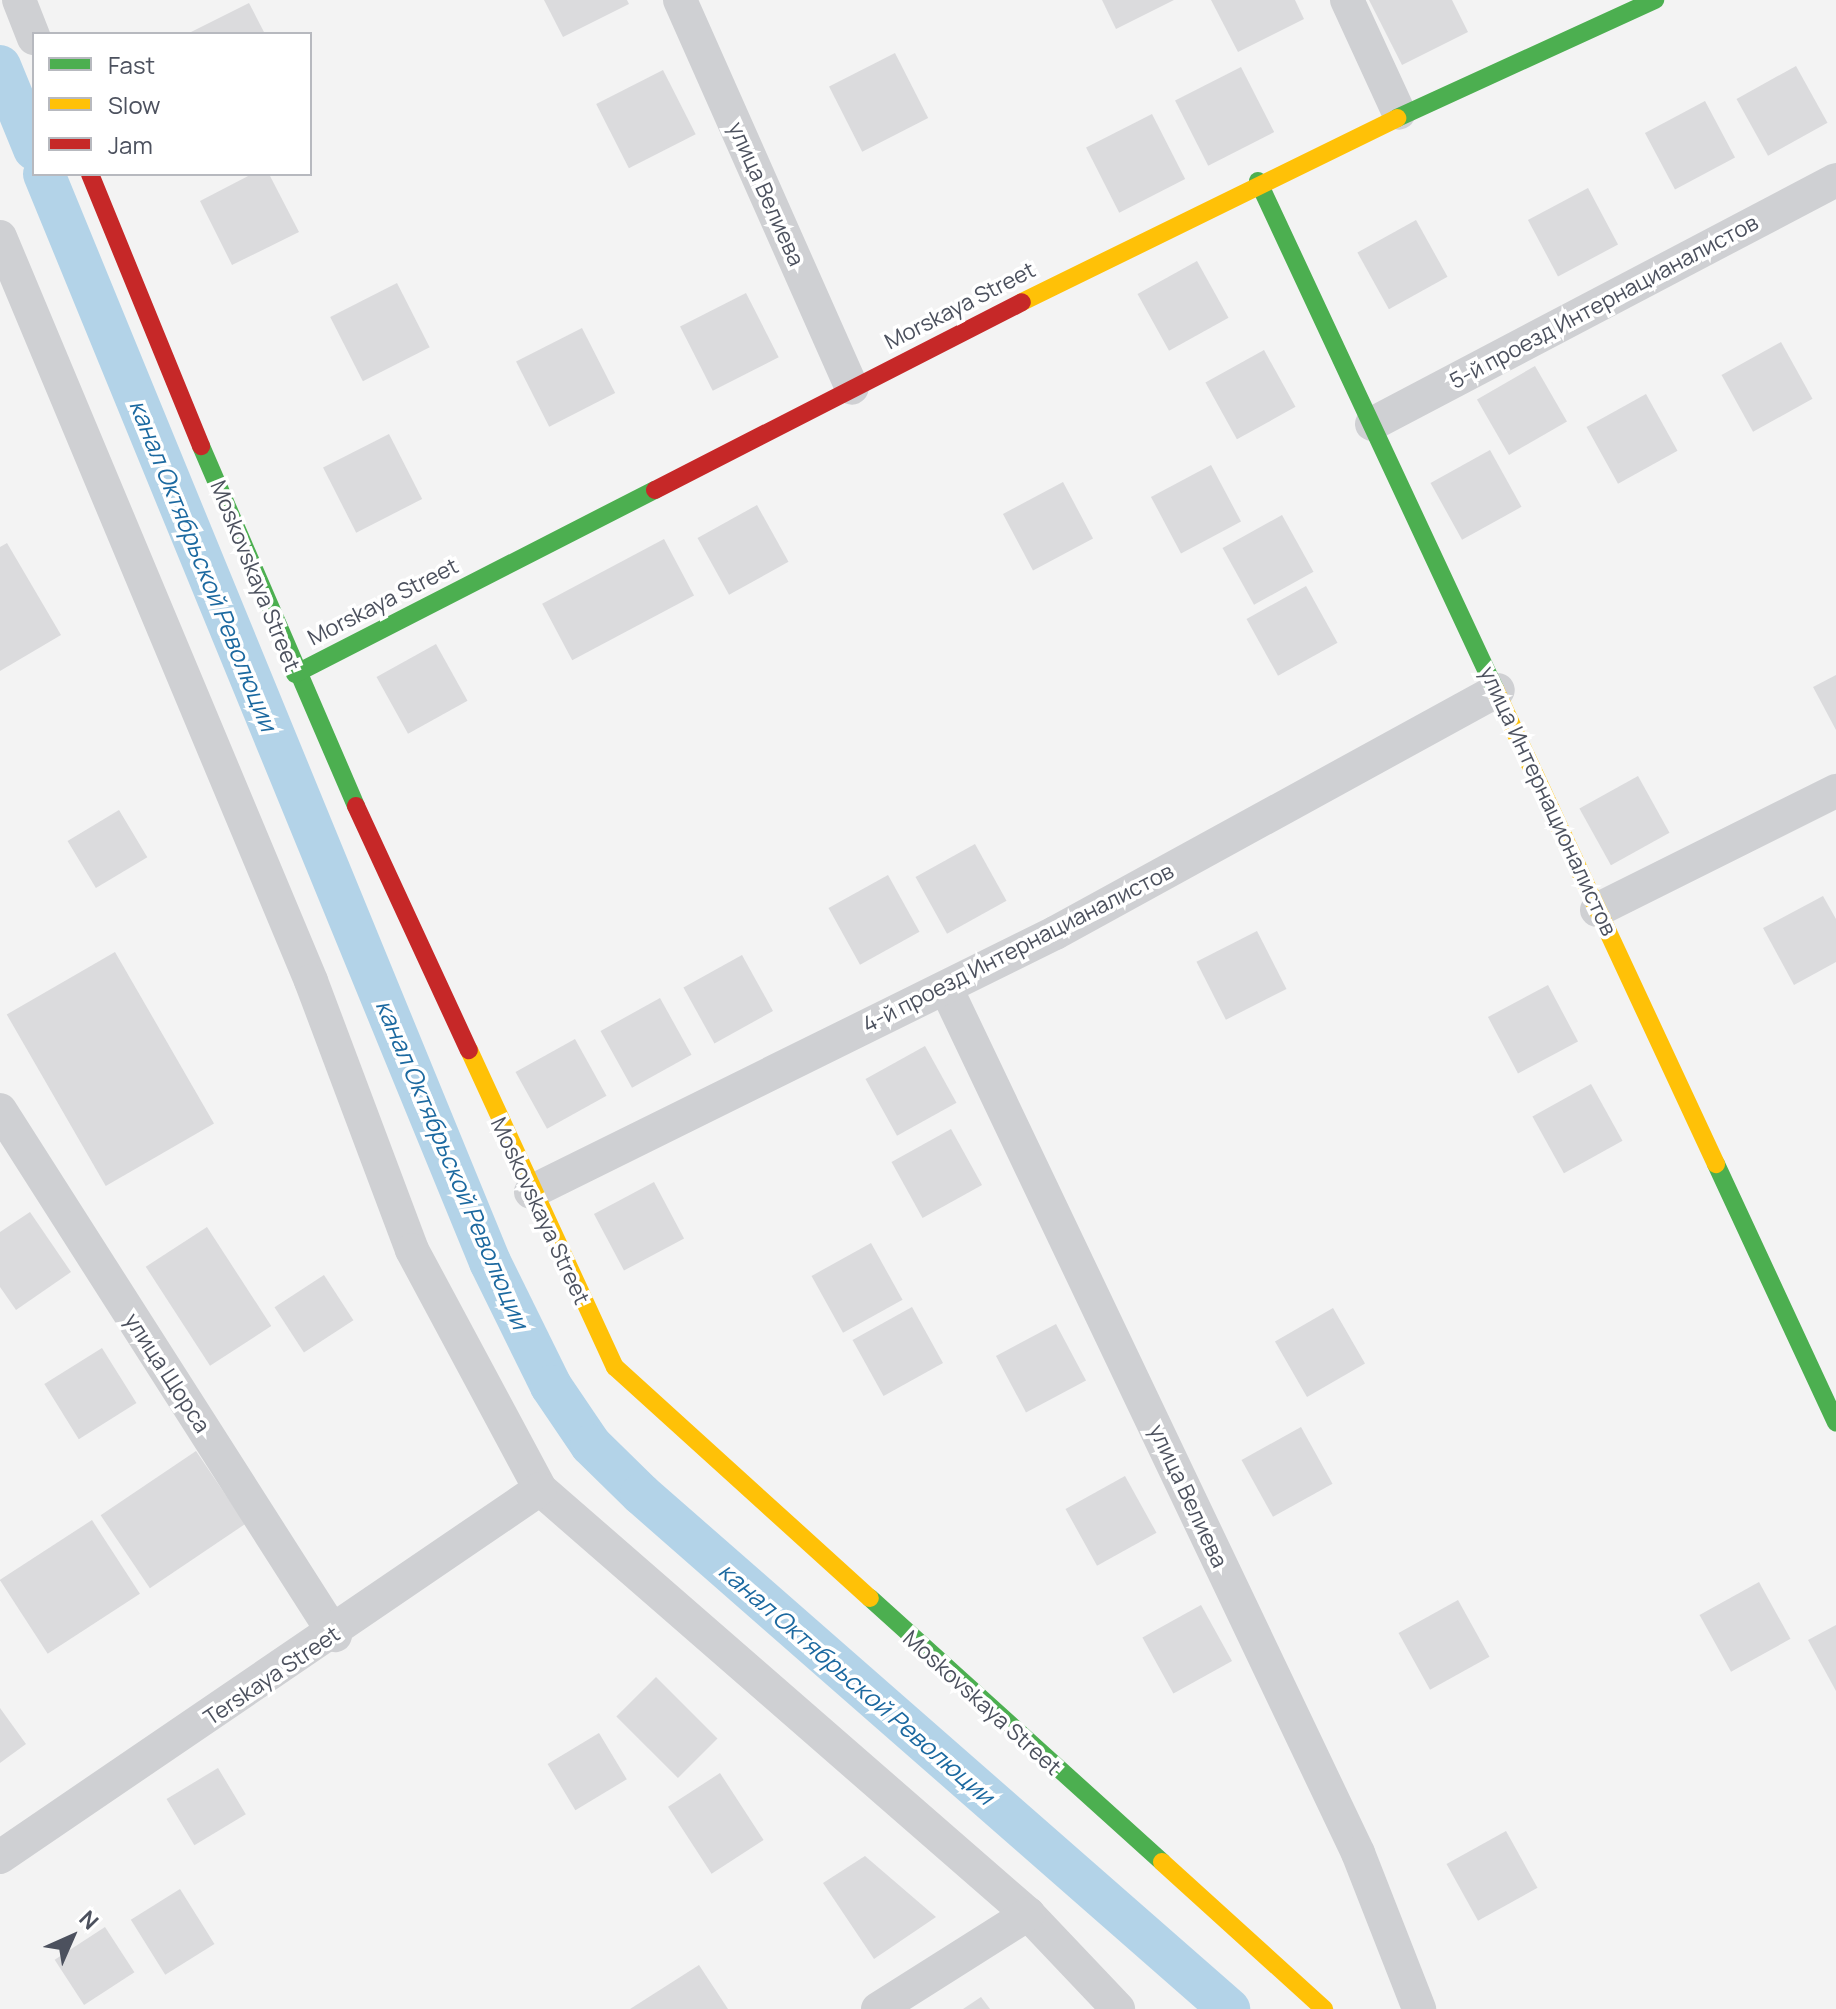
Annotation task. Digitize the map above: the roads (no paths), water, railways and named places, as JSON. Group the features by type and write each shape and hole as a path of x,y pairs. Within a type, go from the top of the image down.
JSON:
{"street":[{"path":"19,0 32,33"},
{"name":"улица Велиева","path":"680,0 852,388"},
{"path":"1347,0 1399,113"},
{"name":"Morskaya Street","path":"295,674 1258,181 1399,113 1655,0"},
{"name":"Moskovskaya Street","path":"91,176 295,674 531,1192 615,1367 653,1406 1324,2009"},
{"name":"5-й проезд Интернацианалистов","path":"1372,424 1836,180"},
{"name":"улица Интернационалистов","path":"1258,181 1498,690 1836,1423"},
{"path":"0,237 311,981 412,1250 540,1489 1028,1914 1118,2009"},
{"name":"4-й проезд Интернацианалистов","path":"531,1192 946,988 1498,690"},
{"path":"1597,910 1836,791"},
{"name":"улица Велиева","path":"946,988 1358,1853 1419,2009"},
{"name":"улица Щорса","path":"0,1110 335,1635"},
{"name":"Terskaya Street","path":"0,1857 335,1635 540,1489"},
{"path":"878,2009 1028,1914"}],"waterway":[{"name":"канал Октябрьской Революции","path":"0,66 32,144"},
{"name":"канал Октябрьской Революции","path":"45,176 490,1262 551,1386 591,1445 641,1494 1229,2009"}]}
